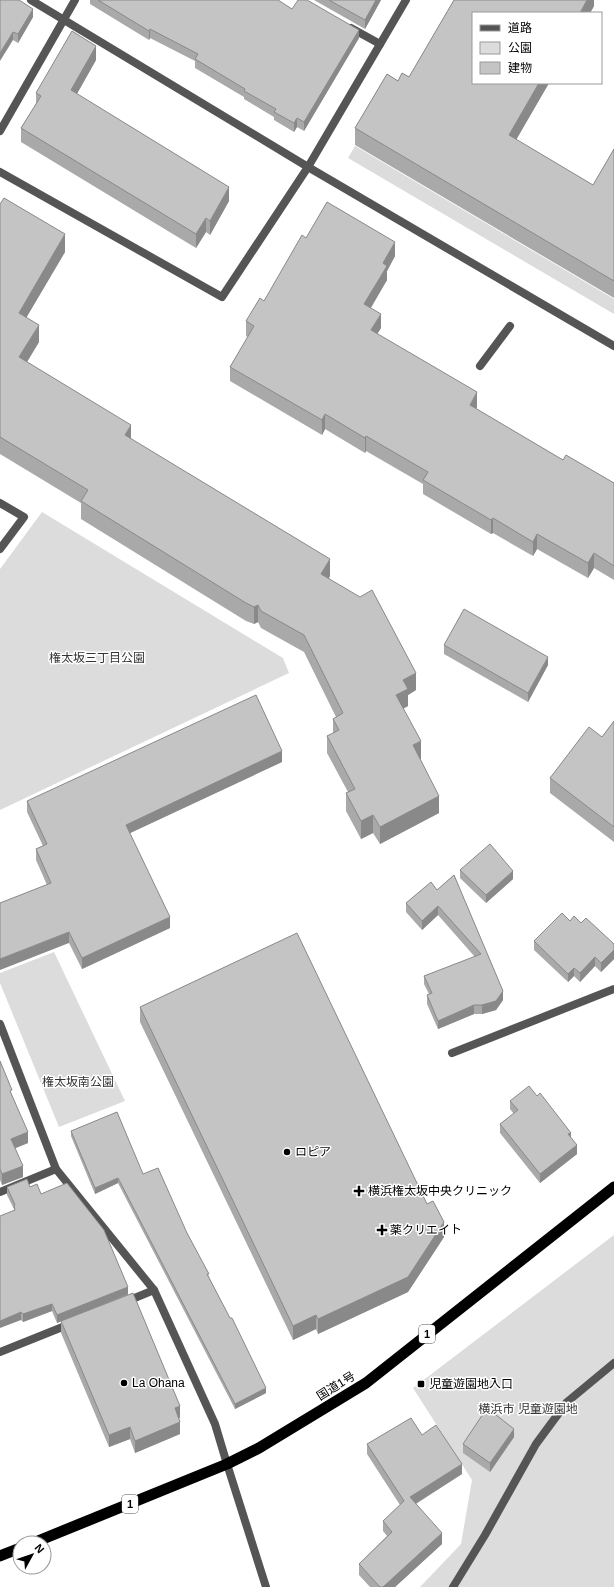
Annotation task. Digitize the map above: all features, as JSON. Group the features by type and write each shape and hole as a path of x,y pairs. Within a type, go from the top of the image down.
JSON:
{"highway":[{"name":"国道1号","path":"52,1535 228,1464 259,1448 366,1383 614,1187"},
{"path":"0,1556 12,1551"}],"street":[{"path":"31,0 308,167 614,346"},
{"path":"0,131 75,0"},
{"path":"0,172 222,297 308,167 406,0"},
{"path":"342,22 380,44"},
{"path":"480,366 510,326"},
{"path":"0,503 24,517 0,549"},
{"path":"452,1053 614,989"},
{"path":"0,1024 2,1038 56,1169 154,1290 215,1424 266,1587"},
{"path":"0,1192 56,1169"},
{"path":"117,1305 154,1290"},
{"path":"0,1352 81,1320"},
{"path":"453,1587 485,1535 536,1444 567,1402 614,1363"}],"green space":[{"path":"355,146 614,299 614,314 348,158"},
{"name":"権太坂三丁目公園","path":"42,512 283,658 289,673 0,810 0,569"},
{"name":"権太坂南公園","path":"54,952 125,1101 59,1127 0,983 0,973"},
{"name":"横浜市 児童遊園地","path":"614,1235 614,1587 420,1587 461,1544 472,1480 413,1388"}],"building":[{"path":"0,0 19,0 33,9 18,34 13,32 0,53"},
{"path":"98,0 278,0 292,9 298,0 307,0 359,30 304,122 297,118 294,123 274,112 276,109 244,91 245,89 195,59 198,54 150,29 149,31"},
{"path":"329,0 376,0 365,20"},
{"path":"454,0 587,0 581,12 472,12 472,84 538,84 509,135 593,185 614,149 614,281 355,128 387,74 398,81 402,73 409,77"},
{"path":"72,31 96,46 71,90 229,187 210,221 206,218 196,234 21,128 41,96 36,93"},
{"path":"4,198 65,234 19,313 39,325 19,357 131,425 125,435 330,559 321,574 360,597 372,590 416,673 403,680 408,689 396,695 421,741 413,745 439,796 380,827 373,815 361,821 346,793 355,789 327,736 339,730 333,719 343,713 304,635 261,611 258,605 254,607 246,603 81,501 88,490 0,437 0,204"},
{"path":"327,202 395,242 383,263 387,266 364,304 381,314 371,330 477,392 470,405 563,460 566,455 614,483 614,566 594,553 588,563 537,534 533,542 493,518 491,520 423,480 428,472 366,436 365,438 325,414 322,420 230,367 254,326 246,321 260,298 264,301 302,235 306,238"},
{"path":"464,609 548,657 528,693 444,645"},
{"path":"256,695 282,751 126,825 170,917 82,958 69,932 0,959 0,903 51,883 36,849 47,844 27,801"},
{"path":"614,721 614,827 550,778 589,727 602,737"},
{"path":"490,844 513,871 486,895 460,870"},
{"path":"454,875 503,991 496,1001 482,1005 474,1005 438,1021 427,995 432,993 424,976 481,954 438,906 422,921 406,903 431,882 437,890"},
{"path":"562,913 570,921 574,916 581,923 586,918 614,944 614,950 601,963 595,957 580,973 574,968 568,974 534,941"},
{"path":"297,933 427,1204 433,1201 444,1222 408,1277 318,1319 316,1315 293,1326 140,1007"},
{"path":"0,1061 12,1090 10,1091 28,1132 11,1139 23,1166 2,1174 0,1169"},
{"path":"529,1086 537,1096 540,1093 571,1133 568,1134 577,1145 540,1174 500,1124 518,1110 510,1101"},
{"path":"117,1112 143,1174 158,1168 187,1233 209,1274 207,1274 230,1318 232,1318 266,1388 235,1404 118,1178 95,1188 71,1131"},
{"path":"27,1179 30,1187 37,1184 41,1194 67,1183 104,1230 128,1287 57,1315 52,1304 23,1314 21,1312 0,1321 0,1216 15,1210 15,1205 7,1187"},
{"name":"La Ohana","path":"133,1293 180,1406 175,1408 180,1422 135,1441 130,1427 109,1435 61,1321"},
{"path":"487,1408 514,1429 490,1463 463,1444"},
{"path":"411,1418 422,1435 436,1425 462,1464 410,1497 442,1533 383,1587 380,1587 359,1564 392,1532 383,1521 404,1501 367,1444"}],"place":[{"name":"ロピア","path":"287,1152"},
{"name":"横浜権太坂中央クリニック","path":"359,1191"},
{"name":"薬クリエイト","path":"382,1230"},
{"name":"La Ohana","path":"124,1383"},
{"name":"児童遊園地入口","path":"421,1384"}]}
